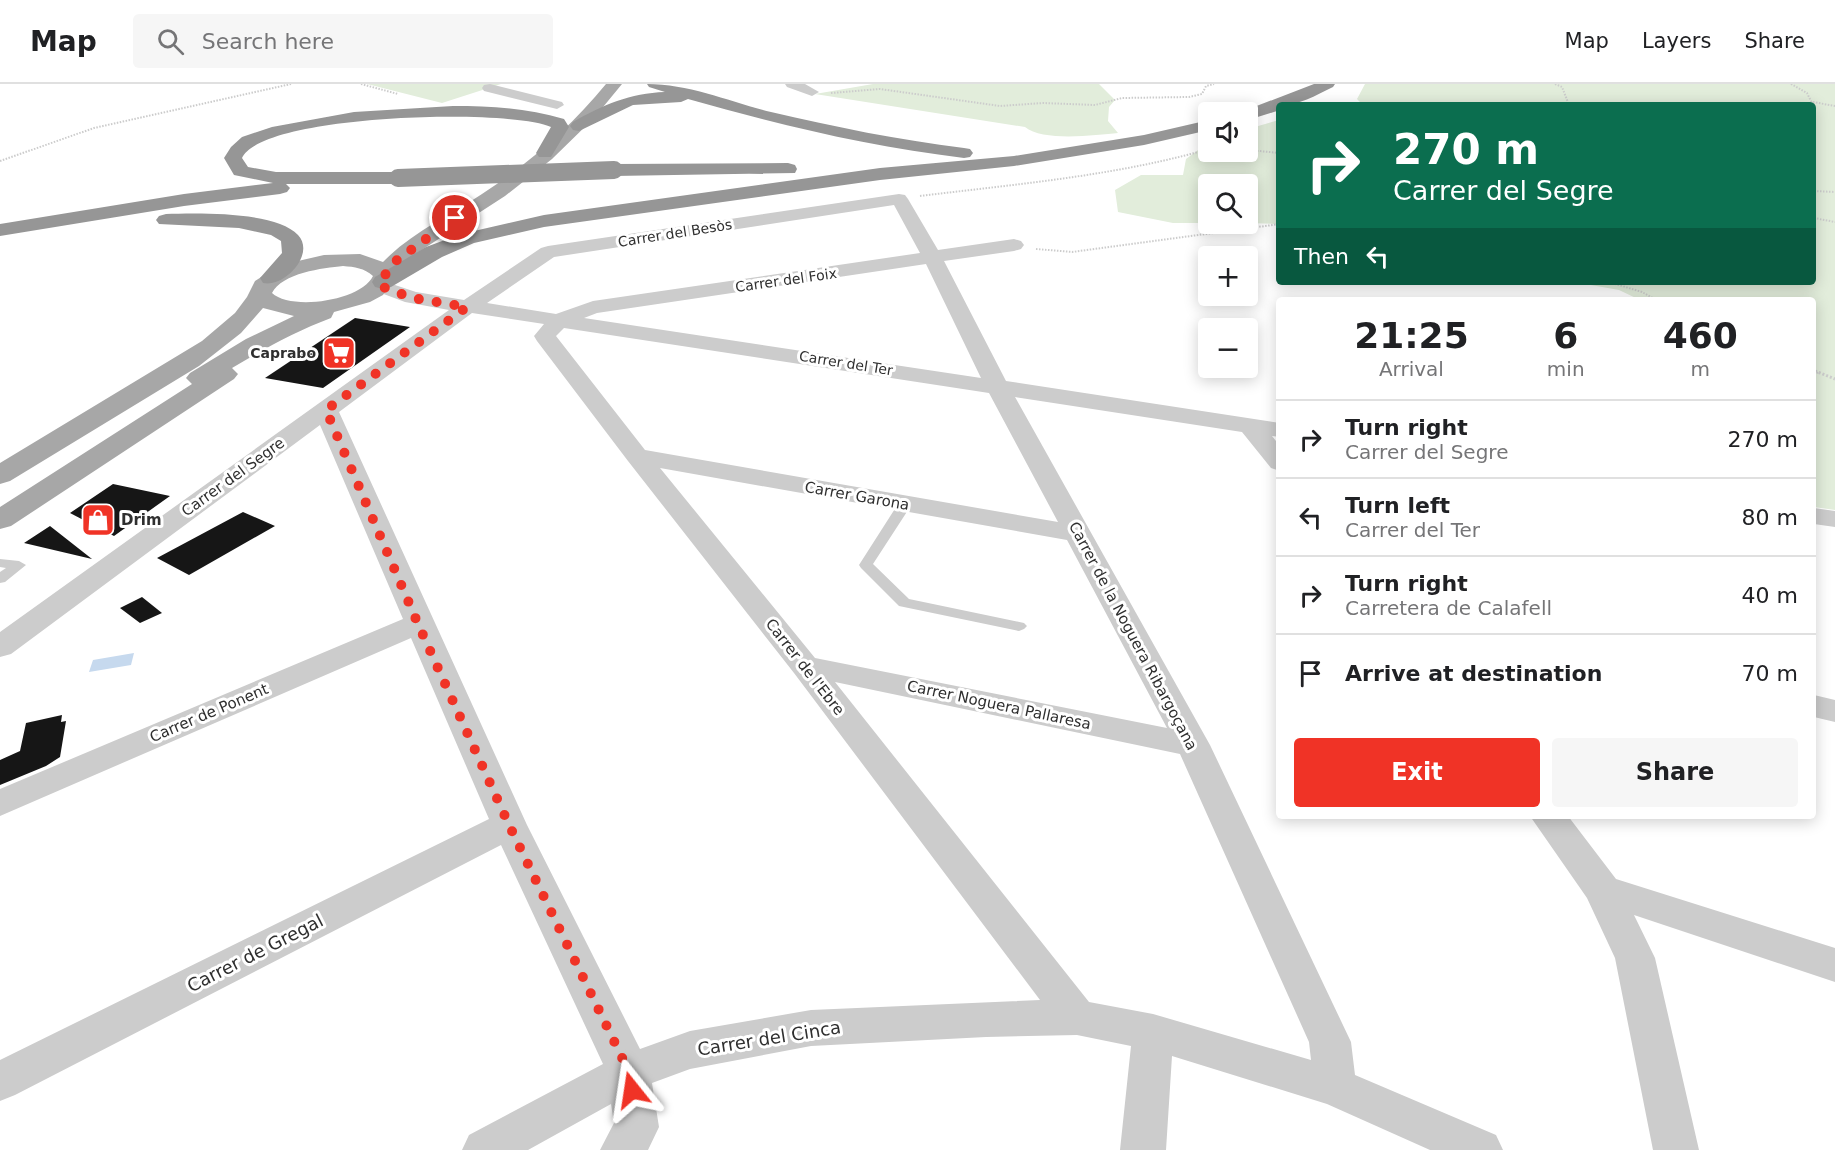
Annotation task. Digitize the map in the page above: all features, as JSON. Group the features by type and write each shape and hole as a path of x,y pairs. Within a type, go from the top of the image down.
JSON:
{"highway":[{"path":"630,84 907,146 960,153 1100,147"},
{"path":"1285,102 1327,84"},
{"path":"579,126 613,105 659,90"},
{"path":"1258,112 1276,105"},
{"path":"398,178 276,178 241,171 233,158 237,150 248,141 293,126 384,115 501,111 539,115 558,123 560,127 545,153"},
{"path":"668,170 753,163 802,148 807,135 803,130 768,116"},
{"path":"0,232 184,200 398,178 614,170 888,166 1062,152 1100,147 1198,127"},
{"path":"382,281 416,261 451,245 500,229 880,174 1014,162 1062,152"},
{"path":"0,232 167,220 208,220 268,226 284,233 292,242 294,250 291,258 267,292"}],"main road":[{"path":"0,499 255,344 296,322 371,292 397,260 438,228 497,193 579,126 614,84"},
{"path":"0,475 198,356 297,267 399,244 438,228"},
{"path":"329,261 361,261 373,264 382,281"},
{"path":"267,292 298,309 334,307"},
{"path":"0,492 243,342 261,323 267,292"},
{"path":"0,520 334,307"}],"street":[{"path":"792,84 812,92"},
{"path":"489,88 557,105"},
{"name":"Carrer de la Noguera Ribargoçana","path":"899,199 933,258 997,386 1193,745 1330,1041 1335,1087"},
{"name":"Carrer del Besòs","path":"467,307 548,252 899,199"},
{"name":"Carrer del Foix","path":"559,320 593,307 1014,245"},
{"name":"Carrer del Ter","path":"382,281 412,298"},
{"name":"Carrer del Ter","path":"334,307 412,298 1276,429"},
{"name":"Carrer del Segre","path":"0,646 467,307"},
{"name":"Carrer de l'Ebre","path":"559,320 545,336 1077,1017"},
{"path":"326,410 418,624 509,825 629,1072 637,1127 623,1150"},
{"path":"1250,425 1276,458"},
{"name":"Carrer Garona","path":"637,456 1078,534"},
{"path":"1816,516 1835,519"},
{"name":"Carrer de Ponent","path":"0,803 418,624"},
{"name":"Carrer Noguera Pallaresa","path":"805,666 1193,745"},
{"path":"1816,706 1835,711"},
{"path":"1550,819 1603,890 1635,958 1676,1150"},
{"name":"Carrer de Gregal","path":"0,1081 509,825"},
{"path":"1603,890 1835,964"},
{"name":"Carrer del Cinca","path":"485,1150 629,1072 690,1050 811,1028 1077,1017 1153,1032 1335,1087 1480,1150"},
{"path":"1143,1150 1153,1032"}],"lane":[{"path":"905,504 866,565 904,603 1019,626"},
{"path":"0,563 19,565 0,579"}],"path":[{"path":"0,161 94,128 291,84"},
{"path":"812,92 832,93 873,89 1000,106 1043,103 1095,105 1139,96 1189,97 1202,94 1206,86 1214,84"},
{"path":"1556,84 1562,87 1568,102"},
{"path":"1791,84 1807,93 1812,102"},
{"path":"1816,104 1835,106"},
{"path":"1258,151 1276,153"},
{"path":"899,199 1105,173 1167,162 1198,152"},
{"path":"1816,191 1835,192"},
{"path":"1816,219 1835,222"},
{"path":"1014,245 1050,252 1072,252 1276,225"},
{"path":"1619,285 1651,297"},
{"path":"1816,372 1835,379"}],"green space":[{"path":"367,84 501,84 442,103"},
{"path":"873,84 1099,84 1115,100 1109,107 1108,121 1118,133 1084,136 1044,135 1025,127 815,94"},
{"path":"1365,84 1835,84 1835,510 1816,507 1816,297 1634,297 1619,290 1591,285 1816,285 1816,102 1360,102 1357,99"},
{"path":"1276,121 1276,224 1258,223 1258,174 1198,174 1198,223 1173,223 1118,212 1115,190 1141,175 1183,175 1186,159 1198,150 1198,162 1258,162 1258,126"}],"water":[{"path":"134,653 131,665 89,672 93,660"}],"building":[{"name":"Caprabo","path":"355,318 410,327 323,388 265,378"},
{"path":"113,484 170,496 114,536 70,513"},
{"path":"243,512 275,526 189,575 157,558"},
{"path":"50,526 92,559 24,543"},
{"path":"142,597 162,613 140,623 120,608"},
{"path":"62,715 61,722 66,721 60,757 46,766 0,785 0,760 20,751 26,723"}],"place":[{"name":"Caprabo","path":"339,353"},
{"name":"Drim","path":"98,520"}],"route":[{"path":"455,218 438,228 397,260 385,275 380,286 398,295 467,307 326,410 418,624 509,825 629,1072 632,1090"}]}
